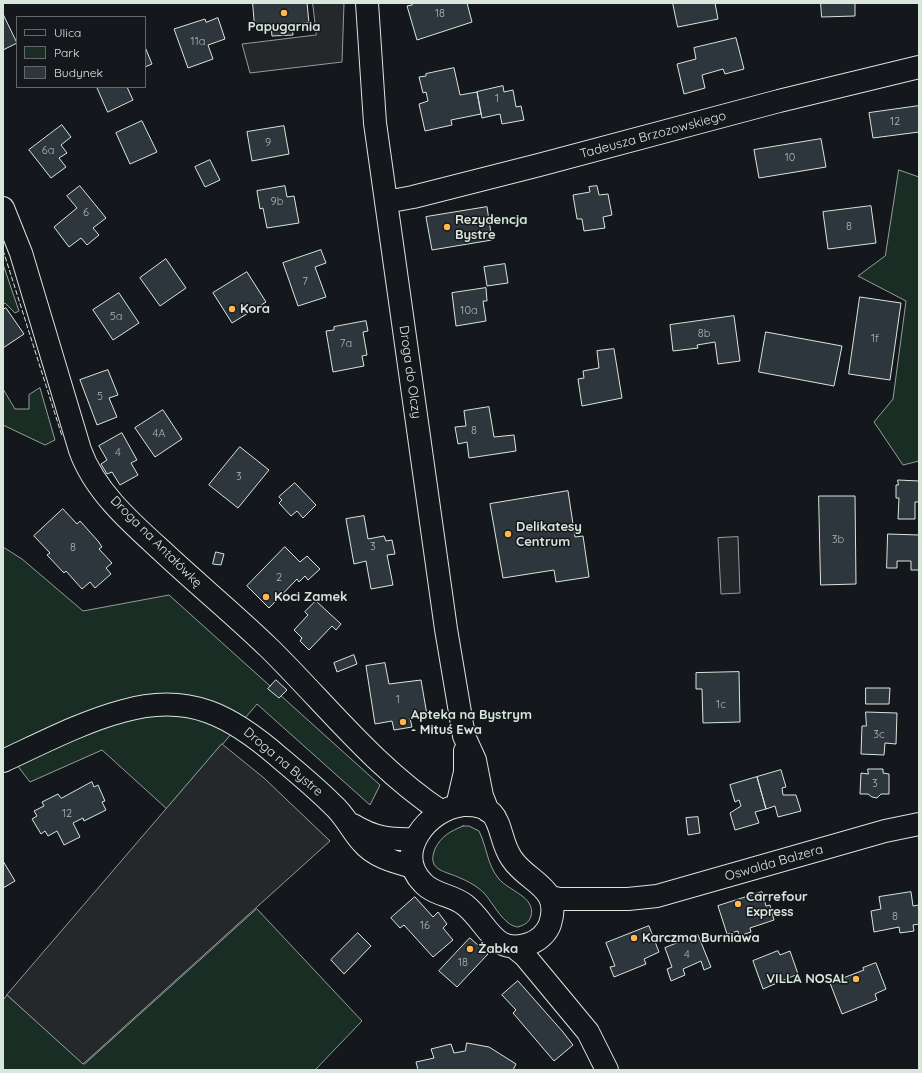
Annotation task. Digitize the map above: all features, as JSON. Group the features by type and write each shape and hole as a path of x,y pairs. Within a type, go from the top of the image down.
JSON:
{"street":[{"name":"Droga do Olczy","path":"367,3 373,107 446,630 466,740 465,772 449,809"},
{"name":"Tadeusza Brzozowskiego","path":"386,202 524,169 779,101 919,67"},
{"name":"Droga na Antałówkę","path":"3,208 21,253 84,462 94,478 129,520 268,647 367,750 407,787 449,809"},
{"name":"Droga na Bystre","path":"3,761 96,720 124,710 165,704 186,705 218,715 253,735 331,802 350,824 357,836 367,848 384,858 413,867"},
{"name":"Droga do Olczy","path":"466,740 475,760 482,796 488,811 499,823 504,845 511,858 521,871 544,888 550,897"},
{"name":"Droga na Antałówkę","path":"407,787 420,833"},
{"path":"488,811 475,806 449,809 420,833 411,852 415,873 424,885 465,904 497,941 514,947 525,956 567,1004 588,1032 606,1070"},
{"name":"Droga na Bystre","path":"350,824 374,836 393,840 420,833"},
{"name":"Oswalda Balzera","path":"550,897 560,899 628,899 657,896 884,831 919,824"},
{"path":"550,897 552,908 546,929 550,969 567,1004"},
{"name":"Oswalda Balzera","path":"514,947 529,944 546,929 628,899"}],"green space":[{"path":"899,170 919,177 919,461 903,465 874,422 893,399 906,301 858,276 885,256"},
{"path":"3,264 19,311 15,313 5,303 3,304"},
{"path":"40,388 55,440 45,445 3,425 3,389 15,409 29,409 29,395"},
{"path":"3,547 22,559 83,611 169,595 380,785 370,805 257,704 167,809 102,750 30,782 3,747"},
{"path":"463,826 469,826 479,831 495,874 503,883 521,895 530,904 531,916 526,923 518,927 508,923 484,893 473,884 444,872 435,866 433,856 437,844 447,834"},
{"path":"257,909 362,1021 315,1070 3,1070 3,1000 7,995 84,1064"}],"shaded area":[{"path":"313,3 344,3 342,62 250,73 242,44 316,35"},
{"path":"738,537 740,593 721,594 718,538"},
{"path":"222,744 264,778 330,841 83,1064 7,995"}],"building":[{"path":"253,3 307,3 309,23 292,24 293,35 272,36 271,26 255,27"},
{"path":"412,3 467,3 472,22 417,40 407,6 412,5"},
{"path":"673,3 715,3 718,19 678,27"},
{"path":"821,3 855,3 855,16 822,17"},
{"path":"3,14 16,44 3,50"},
{"path":"218,18 225,39 208,45 213,59 188,68 174,29 205,19 206,22"},
{"path":"736,38 744,69 725,74 723,69 702,75 705,88 684,94 677,64 696,59 694,48"},
{"path":"146,49 152,64 146,67"},
{"path":"454,68 460,95 477,92 481,114 451,120 452,125 425,131 419,104 428,101 426,92 423,93 419,77"},
{"path":"503,86 504,92 513,90 516,107 521,106 524,120 502,124 500,114 482,118 477,92"},
{"path":"97,88 127,88 133,100 108,112"},
{"path":"919,106 919,132 873,138 869,113"},
{"path":"142,121 157,152 130,164 116,133"},
{"path":"62,125 71,137 61,145 67,153 59,158 66,167 51,178 29,150"},
{"path":"284,126 289,154 252,161 247,132"},
{"path":"821,139 826,167 759,178 754,150"},
{"path":"210,160 220,180 205,187 195,167"},
{"path":"80,186 106,218 93,228 99,235 87,245 81,238 69,247 54,227 77,208 67,196"},
{"path":"285,186 287,197 294,196 299,223 267,228 263,208 260,209 257,191"},
{"path":"597,186 599,195 608,194 612,215 603,217 605,228 584,231 582,219 577,219 573,195 590,192 589,187"},
{"path":"871,206 876,243 828,249 823,212"},
{"path":"487,207 492,240 432,250 426,217"},
{"path":"321,250 326,263 315,267 326,297 298,306 283,263"},
{"path":"166,259 186,288 160,306 140,278"},
{"path":"505,264 508,283 487,286 484,267"},
{"path":"247,272 266,302 232,323 213,293"},
{"path":"486,288 487,301 483,301 486,321 456,326 452,293"},
{"path":"119,293 139,323 113,340 93,310"},
{"path":"860,297 901,303 890,380 849,374"},
{"path":"6,308 24,334 3,348 3,310"},
{"path":"734,316 740,361 718,364 715,342 697,345 698,348 673,351 670,325"},
{"path":"366,321 368,331 363,332 367,355 362,356 364,366 333,372 326,331 334,330 334,327"},
{"path":"766,332 842,346 834,386 759,372"},
{"path":"614,349 622,398 582,406 578,379 584,378 583,371 599,368 597,351"},
{"path":"108,370 118,395 109,398 117,417 97,425 80,380"},
{"path":"489,407 494,437 514,435 516,451 469,458 467,442 458,444 455,427 466,426 464,411"},
{"path":"163,410 182,439 155,457 135,428"},
{"path":"122,433 137,460 131,463 138,475 120,485 112,472 107,474 101,464 107,460 99,446"},
{"path":"240,447 269,470 238,508 209,485"},
{"path":"898,480 919,481 919,502 915,502 915,519 898,519 899,498 896,498 896,485 898,485"},
{"path":"295,483 316,505 303,518 297,511 291,516 279,503 282,500 279,497"},
{"path":"568,491 575,537 583,536 589,577 556,582 554,570 503,578 490,504"},
{"path":"819,496 855,496 856,584 821,585"},
{"path":"63,509 77,524 80,521 98,541 102,547 99,549 112,563 106,568 111,574 95,588 90,582 82,589 66,571 64,573 47,555 50,553 34,536"},
{"path":"364,516 368,539 384,536 386,541 392,540 395,554 387,555 393,585 371,589 366,561 354,564 346,519"},
{"path":"888,534 919,535 919,570 911,570 911,561 897,561 897,568 887,568"},
{"path":"285,547 300,562 307,556 320,569 308,580 305,576 299,582 297,579 269,608 247,586"},
{"path":"216,552 224,554 221,565 213,564"},
{"path":"316,601 341,624 336,630 332,626 309,650 300,641 302,638 294,630 308,615 305,612"},
{"path":"354,655 357,664 337,672 334,663"},
{"path":"385,663 389,684 421,680 427,715 410,718 412,727 394,730 392,721 375,724 366,666"},
{"path":"739,672 740,722 703,723 702,689 696,689 696,673"},
{"path":"276,680 287,690 279,698 268,689"},
{"path":"866,688 890,688 889,704 866,704"},
{"path":"866,712 897,713 896,744 885,743 884,755 861,754 862,726 866,726"},
{"path":"868,769 883,769 883,773 889,774 889,794 881,794 877,798 868,794 860,794 861,773 868,774"},
{"path":"781,770 786,787 782,788 783,795 796,795 801,811 778,817 775,806 766,809 757,777"},
{"path":"757,777 766,809 755,812 759,823 735,830 730,813 741,806 739,800 735,802 730,785"},
{"path":"92,782 94,787 98,785 105,801 102,802 106,810 84,821 83,818 73,823 80,837 64,845 57,831 48,836 45,831 41,834 32,819 37,816 34,811 44,806 42,802 58,794 61,798"},
{"path":"698,817 700,833 688,835 686,818"},
{"path":"3,861 15,881 3,888"},
{"path":"762,892 766,906 770,905 774,920 750,928 751,932 739,936 738,931 727,934 718,906"},
{"path":"911,892 913,906 919,905 919,924 913,925 914,931 900,933 899,927 874,932 871,911 881,909 879,897"},
{"path":"415,897 433,917 438,912 447,924 443,928 453,940 433,957 404,925 400,928 391,918"},
{"path":"649,926 659,952 644,959 646,964 614,977 610,967 615,966 606,943"},
{"path":"358,933 371,946 344,974 331,960"},
{"path":"698,935 711,967 704,970 701,961 683,969 685,975 671,981 667,969 672,967 665,948"},
{"path":"470,938 488,954 457,987 439,971"},
{"path":"778,951 780,955 790,951 798,974 763,989 753,961"},
{"path":"876,963 886,989 875,994 877,1000 842,1014 830,983 864,970 863,968"},
{"path":"518,981 573,1045 554,1061 513,1013 516,1010 502,995"},
{"path":"467,1043 489,1047 516,1064 513,1070 418,1070 416,1062 434,1058 431,1049 451,1044 454,1053 465,1051"}],"fence":[{"path":"3,250 62,436"}],"place":[{"name":"Papugarnia","path":"284,13"},
{"name":"Rezydencja Bystre","path":"447,227"},
{"name":"Kora","path":"232,309"},
{"name":"Delikatesy Centrum","path":"508,534"},
{"name":"Koci Zamek","path":"266,597"},
{"name":"Apteka na Bystrym - Mituś Ewa","path":"403,722"},
{"name":"Carrefour Express","path":"738,904"},
{"name":"Karczma Burniawa","path":"634,938"},
{"name":"Żabka","path":"470,949"},
{"name":"VILLA NOSAL","path":"856,979"}]}
